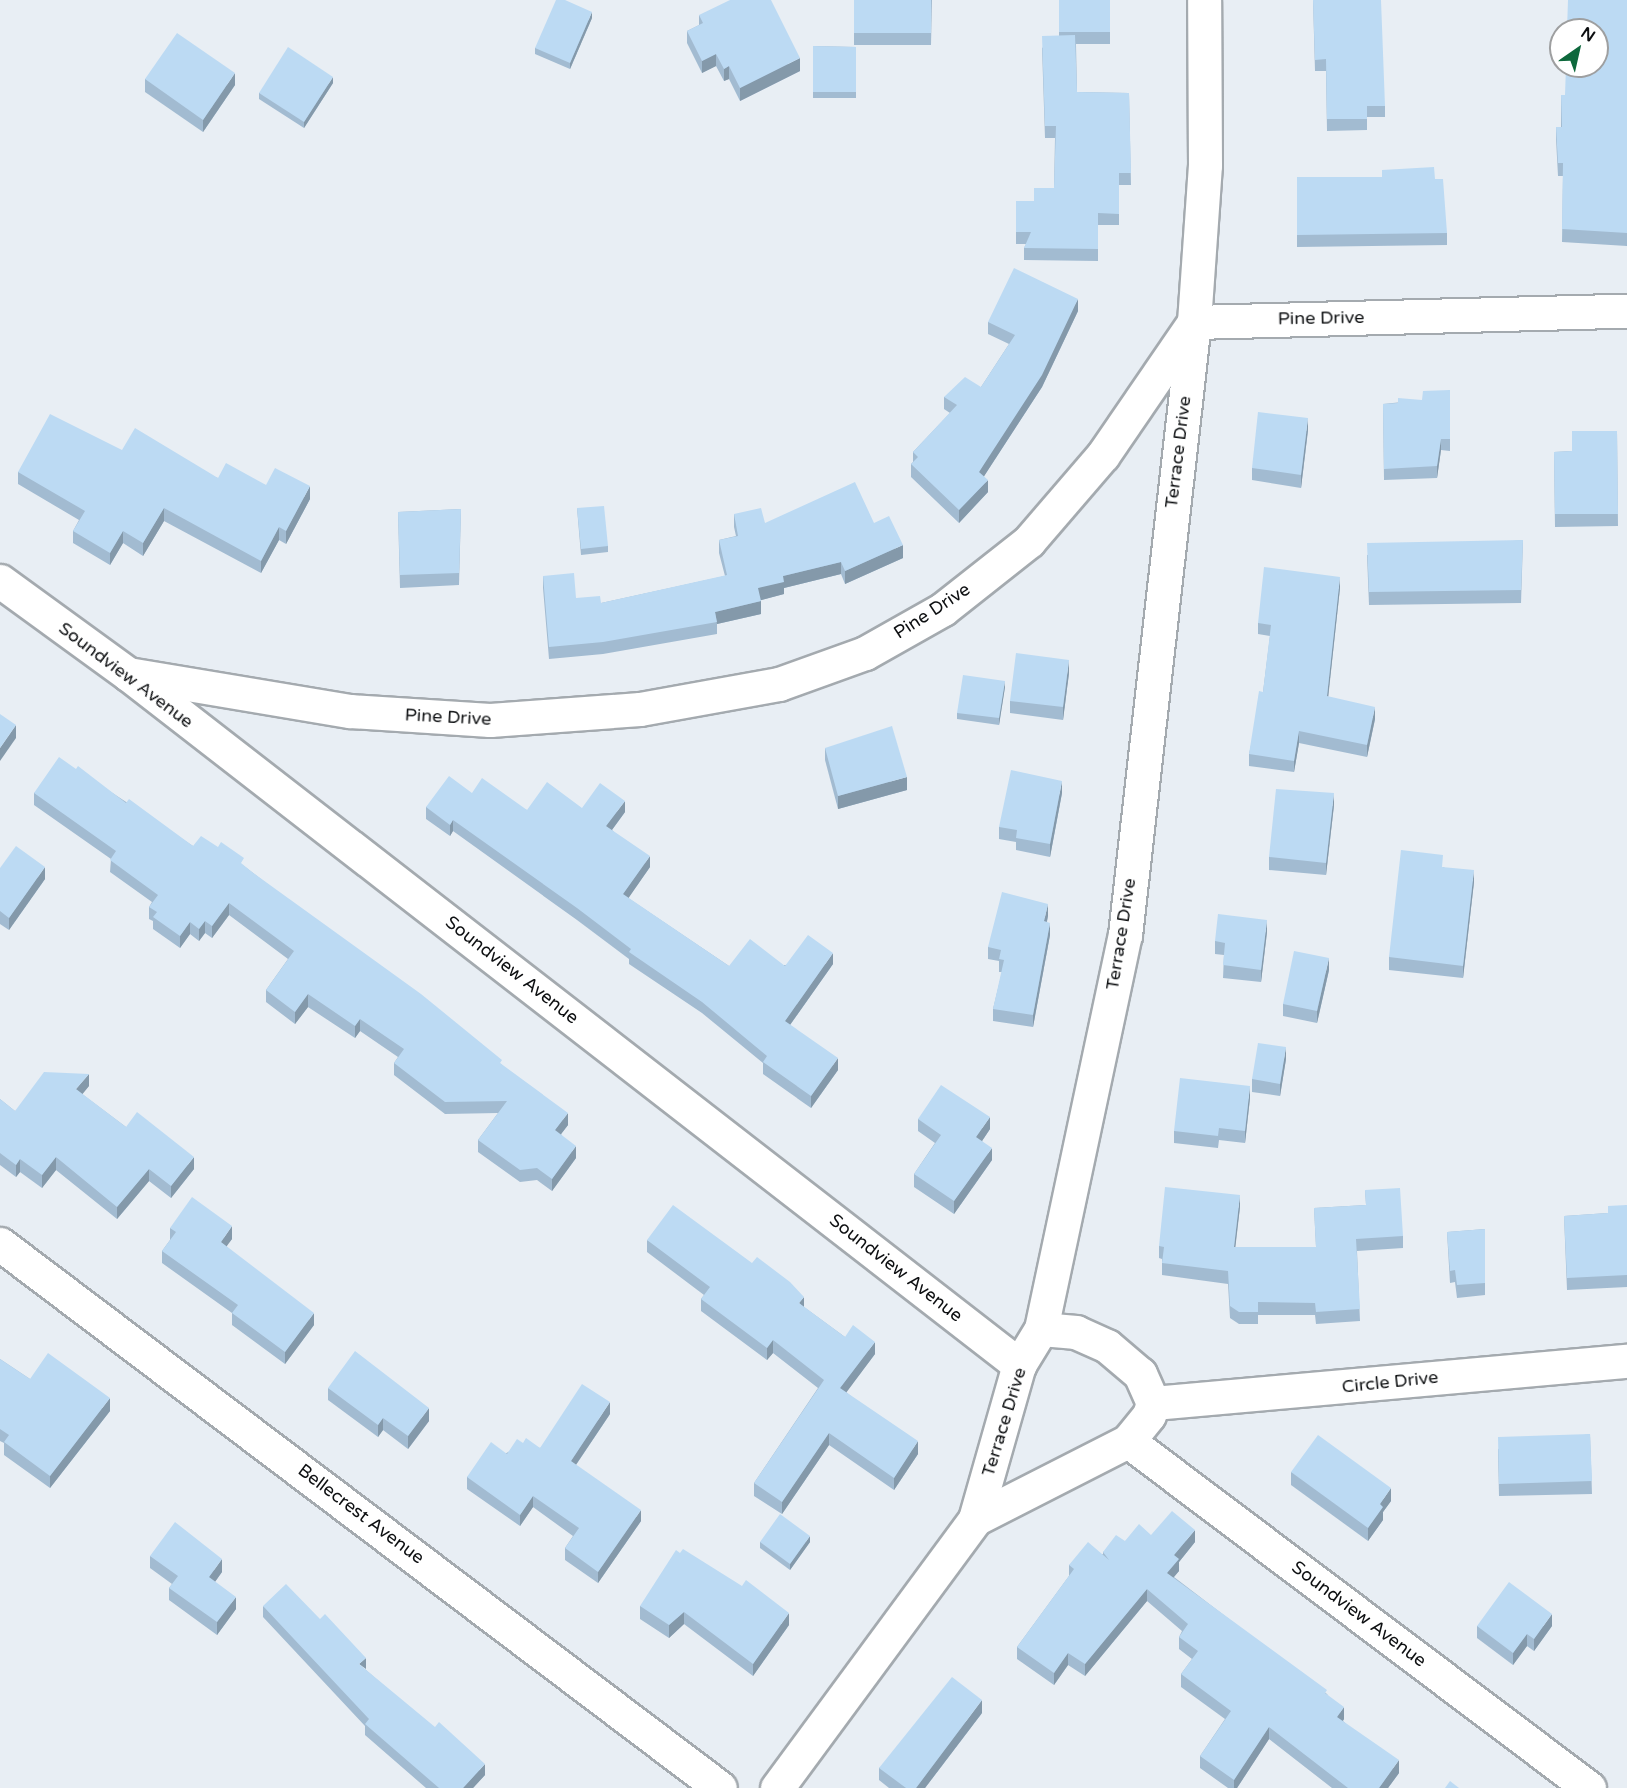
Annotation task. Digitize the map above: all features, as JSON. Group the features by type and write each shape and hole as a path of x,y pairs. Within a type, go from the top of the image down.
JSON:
{"street":[{"name":"Terrace Drive","path":"777,1788 975,1519 1019,1365 1041,1329 1125,935 1194,322 1205,165 1204,0"},
{"name":"Pine Drive","path":"128,674 350,711 490,720 640,710 779,684 865,653 943,609 1029,542 1103,455 1194,322 1627,311"},
{"name":"Soundview Avenue","path":"0,581 128,674 1019,1365"},
{"name":"Bellecrest Avenue","path":"0,1244 720,1788"},
{"path":"975,1519 1128,1441 1149,1415 1153,1403 1140,1374 1107,1346 1076,1332 1041,1329"},
{"name":"Circle Drive","path":"1153,1403 1627,1361"},
{"name":"Soundview Avenue","path":"1128,1441 1589,1788"}],"building":[{"path":"556,0 565,0 592,12 570,63 535,48"},
{"path":"730,0 771,0 800,58 740,88 729,66 724,69 716,54 702,61 687,31 703,23 699,15"},
{"path":"854,0 931,0 931,33 854,33"},
{"path":"1059,0 1110,0 1110,32 1059,32"},
{"path":"1313,0 1381,0 1385,106 1367,106 1367,119 1327,119 1326,59 1315,60"},
{"path":"1568,0 1627,0 1627,233 1562,229 1563,163 1558,163 1556,127 1562,127 1561,95 1565,95 1566,78 1609,78 1609,18 1567,18"},
{"path":"177,33 235,73 203,120 145,79"},
{"path":"1075,35 1077,92 1129,93 1131,173 1119,173 1119,214 1098,213 1098,249 1024,248 1031,232 1016,232 1016,201 1034,201 1034,188 1054,188 1056,126 1045,126 1042,36"},
{"path":"813,46 856,47 856,92 813,92"},
{"path":"288,47 333,77 304,122 259,93"},
{"path":"1434,167 1435,179 1443,179 1447,233 1297,235 1297,177 1382,177 1382,170"},
{"path":"1014,268 1078,299 1042,375 979,472 988,480 959,510 911,464 918,457 913,452 957,405 944,397 965,377 981,387 1015,335 988,322"},
{"path":"1450,390 1450,439 1441,439 1437,466 1384,469 1383,404 1398,403 1398,398 1422,400 1423,391"},
{"path":"1258,412 1308,418 1301,475 1252,468"},
{"path":"50,414 122,450 135,428 218,478 226,463 266,485 275,468 310,486 286,531 279,527 261,561 164,508 143,543 123,531 110,553 73,531 85,511 18,472"},
{"path":"1572,431 1617,431 1618,514 1555,514 1554,452 1572,451"},
{"path":"855,482 874,523 889,516 903,545 845,571 841,562 783,576 784,582 758,588 761,601 715,612 717,622 603,642 549,647 543,576 574,573 576,598 600,596 601,603 727,575 719,540 738,536 734,514 761,508 765,523"},
{"path":"604,506 608,546 581,549 577,508"},
{"path":"461,509 459,573 400,575 398,512"},
{"path":"1523,540 1521,590 1369,592 1367,543"},
{"path":"1264,567 1340,577 1327,696 1375,707 1367,745 1299,731 1294,761 1249,754 1259,691 1263,692 1271,625 1258,623"},
{"path":"1016,653 1069,660 1063,707 1010,701"},
{"path":"963,675 1005,681 999,718 957,713"},
{"path":"0,714 16,725 0,748"},
{"path":"892,726 907,777 838,796 825,748"},
{"path":"59,757 76,769 78,766 126,803 129,799 193,846 201,836 218,847 221,842 244,858 241,863 252,872 421,994 502,1060 500,1063 568,1113 555,1130 576,1146 552,1179 537,1168 520,1170 478,1140 507,1101 445,1102 394,1063 404,1049 360,1019 355,1026 308,994 295,1012 266,990 294,951 229,903 212,926 205,921 199,929 190,922 180,936 153,917 157,912 149,907 158,895 110,860 116,851 34,793"},
{"path":"1011,770 1062,781 1050,844 1016,838 1017,830 999,827"},
{"path":"449,776 472,793 482,778 527,810 547,782 582,808 600,783 625,801 606,826 650,856 623,894 729,966 750,939 785,966 808,935 833,953 785,1021 838,1058 811,1096 763,1062 767,1056 702,1002 629,952 631,949 577,908 453,820 450,825 426,807"},
{"path":"1276,789 1334,793 1326,863 1269,857"},
{"path":"16,846 45,867 9,918 0,911 0,868"},
{"path":"1401,850 1443,855 1442,867 1474,870 1463,966 1389,957"},
{"path":"1002,892 1048,904 1044,921 1050,923 1033,1015 993,1009 1004,960 999,959 1001,950 988,947"},
{"path":"1218,914 1267,920 1261,970 1223,965 1225,943 1215,941"},
{"path":"1294,951 1329,958 1317,1011 1283,1004"},
{"path":"1258,1043 1286,1047 1280,1084 1252,1079"},
{"path":"44,1072 89,1074 76,1089 126,1127 137,1112 194,1157 171,1186 149,1169 117,1207 56,1157 42,1175 20,1159 16,1165 0,1153 0,1099 15,1111"},
{"path":"1180,1078 1250,1086 1245,1131 1219,1128 1218,1136 1174,1131"},
{"path":"941,1085 990,1117 976,1137 992,1148 954,1201 914,1174 941,1135 918,1119"},
{"path":"1165,1187 1240,1195 1234,1247 1316,1247 1314,1208 1366,1205 1365,1190 1400,1188 1403,1236 1356,1239 1360,1309 1316,1312 1315,1303 1258,1302 1258,1312 1239,1312 1230,1306 1228,1271 1162,1263 1164,1247 1159,1246"},
{"path":"192,1197 232,1226 221,1242 314,1313 285,1352 232,1313 238,1305 162,1251 176,1232 170,1228"},
{"path":"673,1205 752,1263 757,1257 790,1282 804,1297 799,1303 845,1337 853,1325 875,1342 840,1388 918,1441 894,1478 829,1433 782,1502 754,1483 824,1380 773,1340 767,1348 701,1299 710,1287 647,1240"},
{"path":"1627,1205 1627,1275 1567,1278 1564,1216 1608,1213 1608,1206"},
{"path":"1485,1229 1485,1283 1457,1285 1455,1270 1450,1271 1447,1232"},
{"path":"355,1351 429,1408 408,1436 383,1418 378,1425 328,1388"},
{"path":"48,1353 110,1398 50,1476 4,1442 9,1435 0,1429 0,1359 30,1379"},
{"path":"582,1384 610,1402 571,1461 641,1510 598,1572 565,1548 579,1528 533,1496 520,1515 467,1477 491,1442 507,1454 517,1439 523,1443 526,1438 540,1448"},
{"path":"1590,1434 1592,1481 1499,1484 1498,1437"},
{"path":"1318,1435 1391,1488 1380,1504 1383,1507 1368,1528 1291,1472"},
{"path":"1172,1511 1195,1530 1174,1555 1179,1559 1167,1573 1327,1690 1325,1693 1344,1707 1337,1717 1399,1760 1379,1788 1348,1788 1269,1727 1234,1780 1200,1756 1231,1711 1181,1674 1198,1651 1179,1637 1188,1624 1147,1589 1085,1664 1068,1653 1054,1673 1017,1647 1074,1569 1069,1565 1088,1542 1109,1560 1103,1552 1116,1535 1125,1541 1139,1524 1151,1535"},
{"path":"780,1514 810,1536 790,1564 760,1542"},
{"path":"175,1522 222,1559 209,1577 236,1597 217,1622 169,1588 178,1576 150,1556"},
{"path":"683,1549 742,1586 746,1580 789,1613 753,1664 684,1612 669,1625 640,1606 676,1550 680,1553"},
{"path":"1509,1582 1552,1614 1534,1639 1527,1634 1513,1653 1477,1626"},
{"path":"286,1584 320,1619 325,1614 366,1658 359,1664 435,1727 439,1722 485,1764 463,1788 439,1788 365,1724 369,1719 263,1606"},
{"path":"952,1677 982,1700 916,1788 906,1788 879,1768"},
{"path":"1450,1781 1459,1788 1445,1788"}]}
